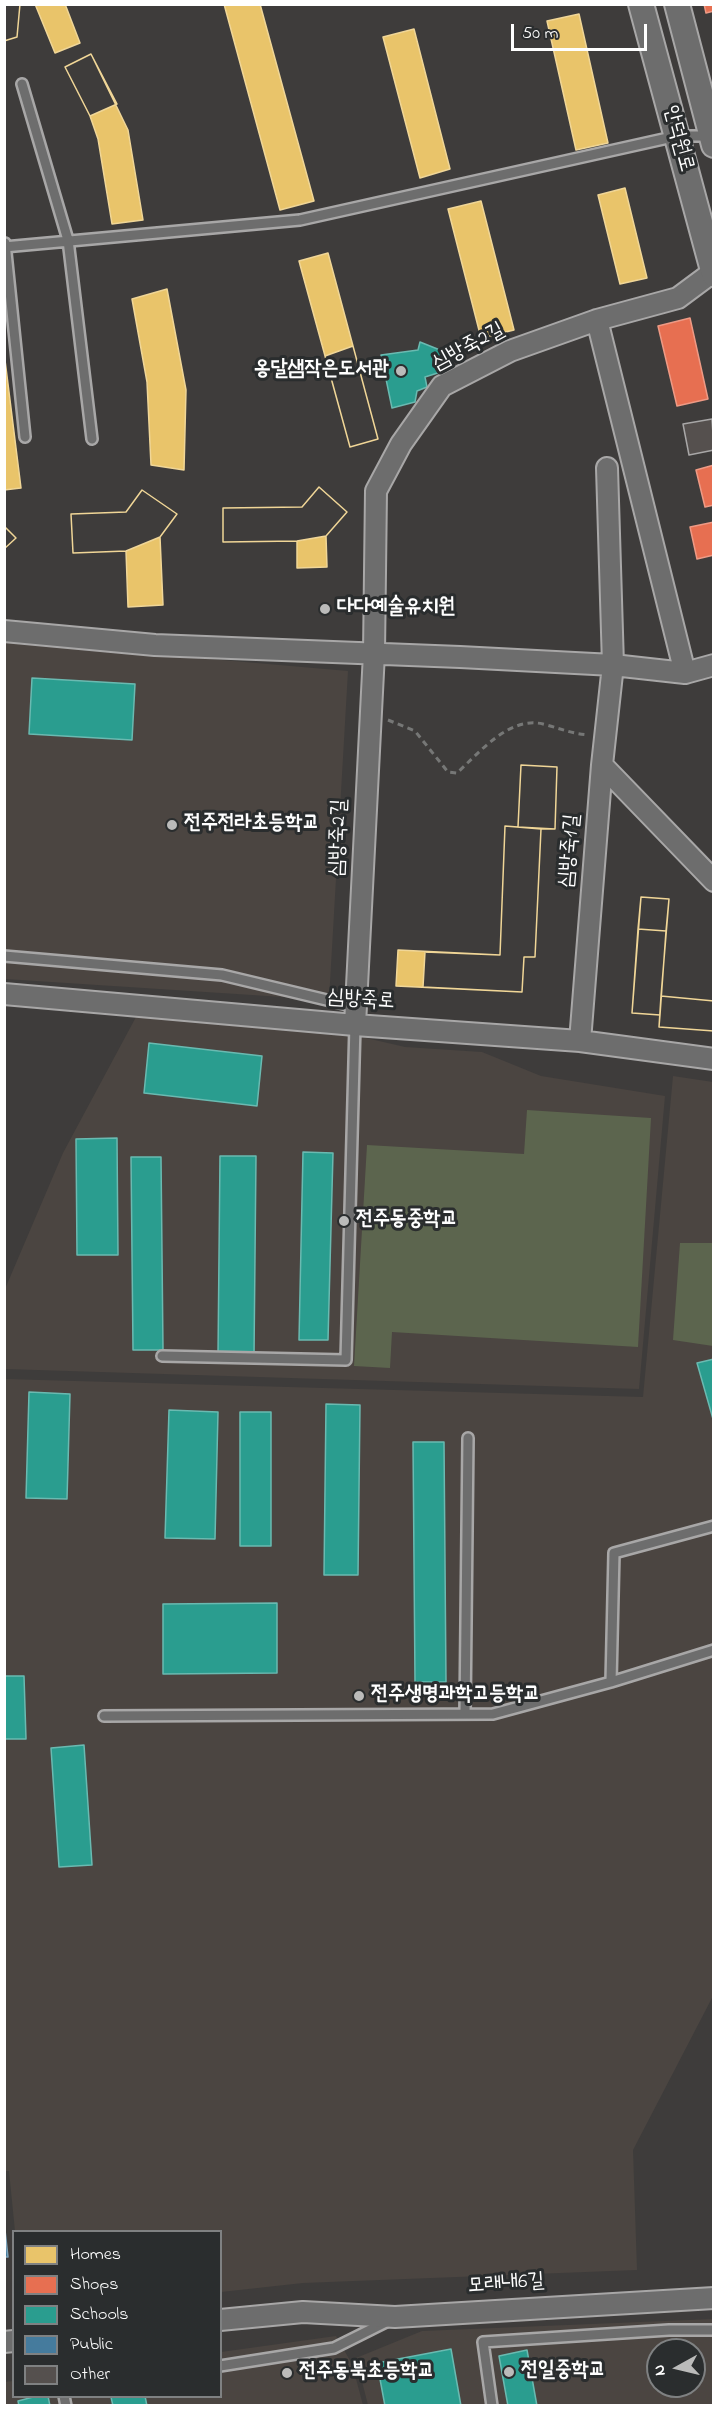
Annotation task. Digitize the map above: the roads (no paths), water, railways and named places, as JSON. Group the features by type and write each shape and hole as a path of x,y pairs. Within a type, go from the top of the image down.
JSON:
{"street":[{"name":"안덕원로","path":"641,4 713,273"},
{"name":"안덕원로","path":"677,4 713,139"},
{"name":"심방죽2길","path":"356,1016 369,717 374,653 376,491 401,444 442,386 510,351 597,320 678,298 713,273"},
{"path":"597,320 685,673"},
{"name":"심방죽1길","path":"580,1041 602,765 613,665 607,468"},
{"path":"4,630 155,645 613,665 685,673 714,665"},
{"path":"602,765 714,881"},
{"name":"심방죽로","path":"4,994 356,1016 580,1041 714,1059"},
{"name":"모래내6길","path":"222,2320 303,2312 395,2317 714,2298"}],"lane":[{"path":"22,84 68,240 92,439"},
{"path":"25,438 5,244 300,220 676,136 713,139"},
{"path":"4,956 222,975 356,1016 346,1360 162,1356"},
{"path":"465,1714 468,1438"},
{"path":"611,1682 614,1553 714,1526"},
{"path":"104,1716 493,1714 611,1682 714,1650"},
{"path":"222,2366 334,2348 395,2317"},
{"path":"492,2406 483,2342 669,2330 714,2330"}],"place":[{"name":"옹달샘작은도서관","path":"401,371"},
{"name":"다다예술유치원","path":"325,609"},
{"name":"전주전라초등학교","path":"172,825"},
{"name":"전주동중학교","path":"344,1221"},
{"name":"전주생명과학고등학교","path":"359,1696"},
{"name":"전일중학교","path":"509,2372"},
{"name":"전주동북초등학교","path":"287,2373"}]}
